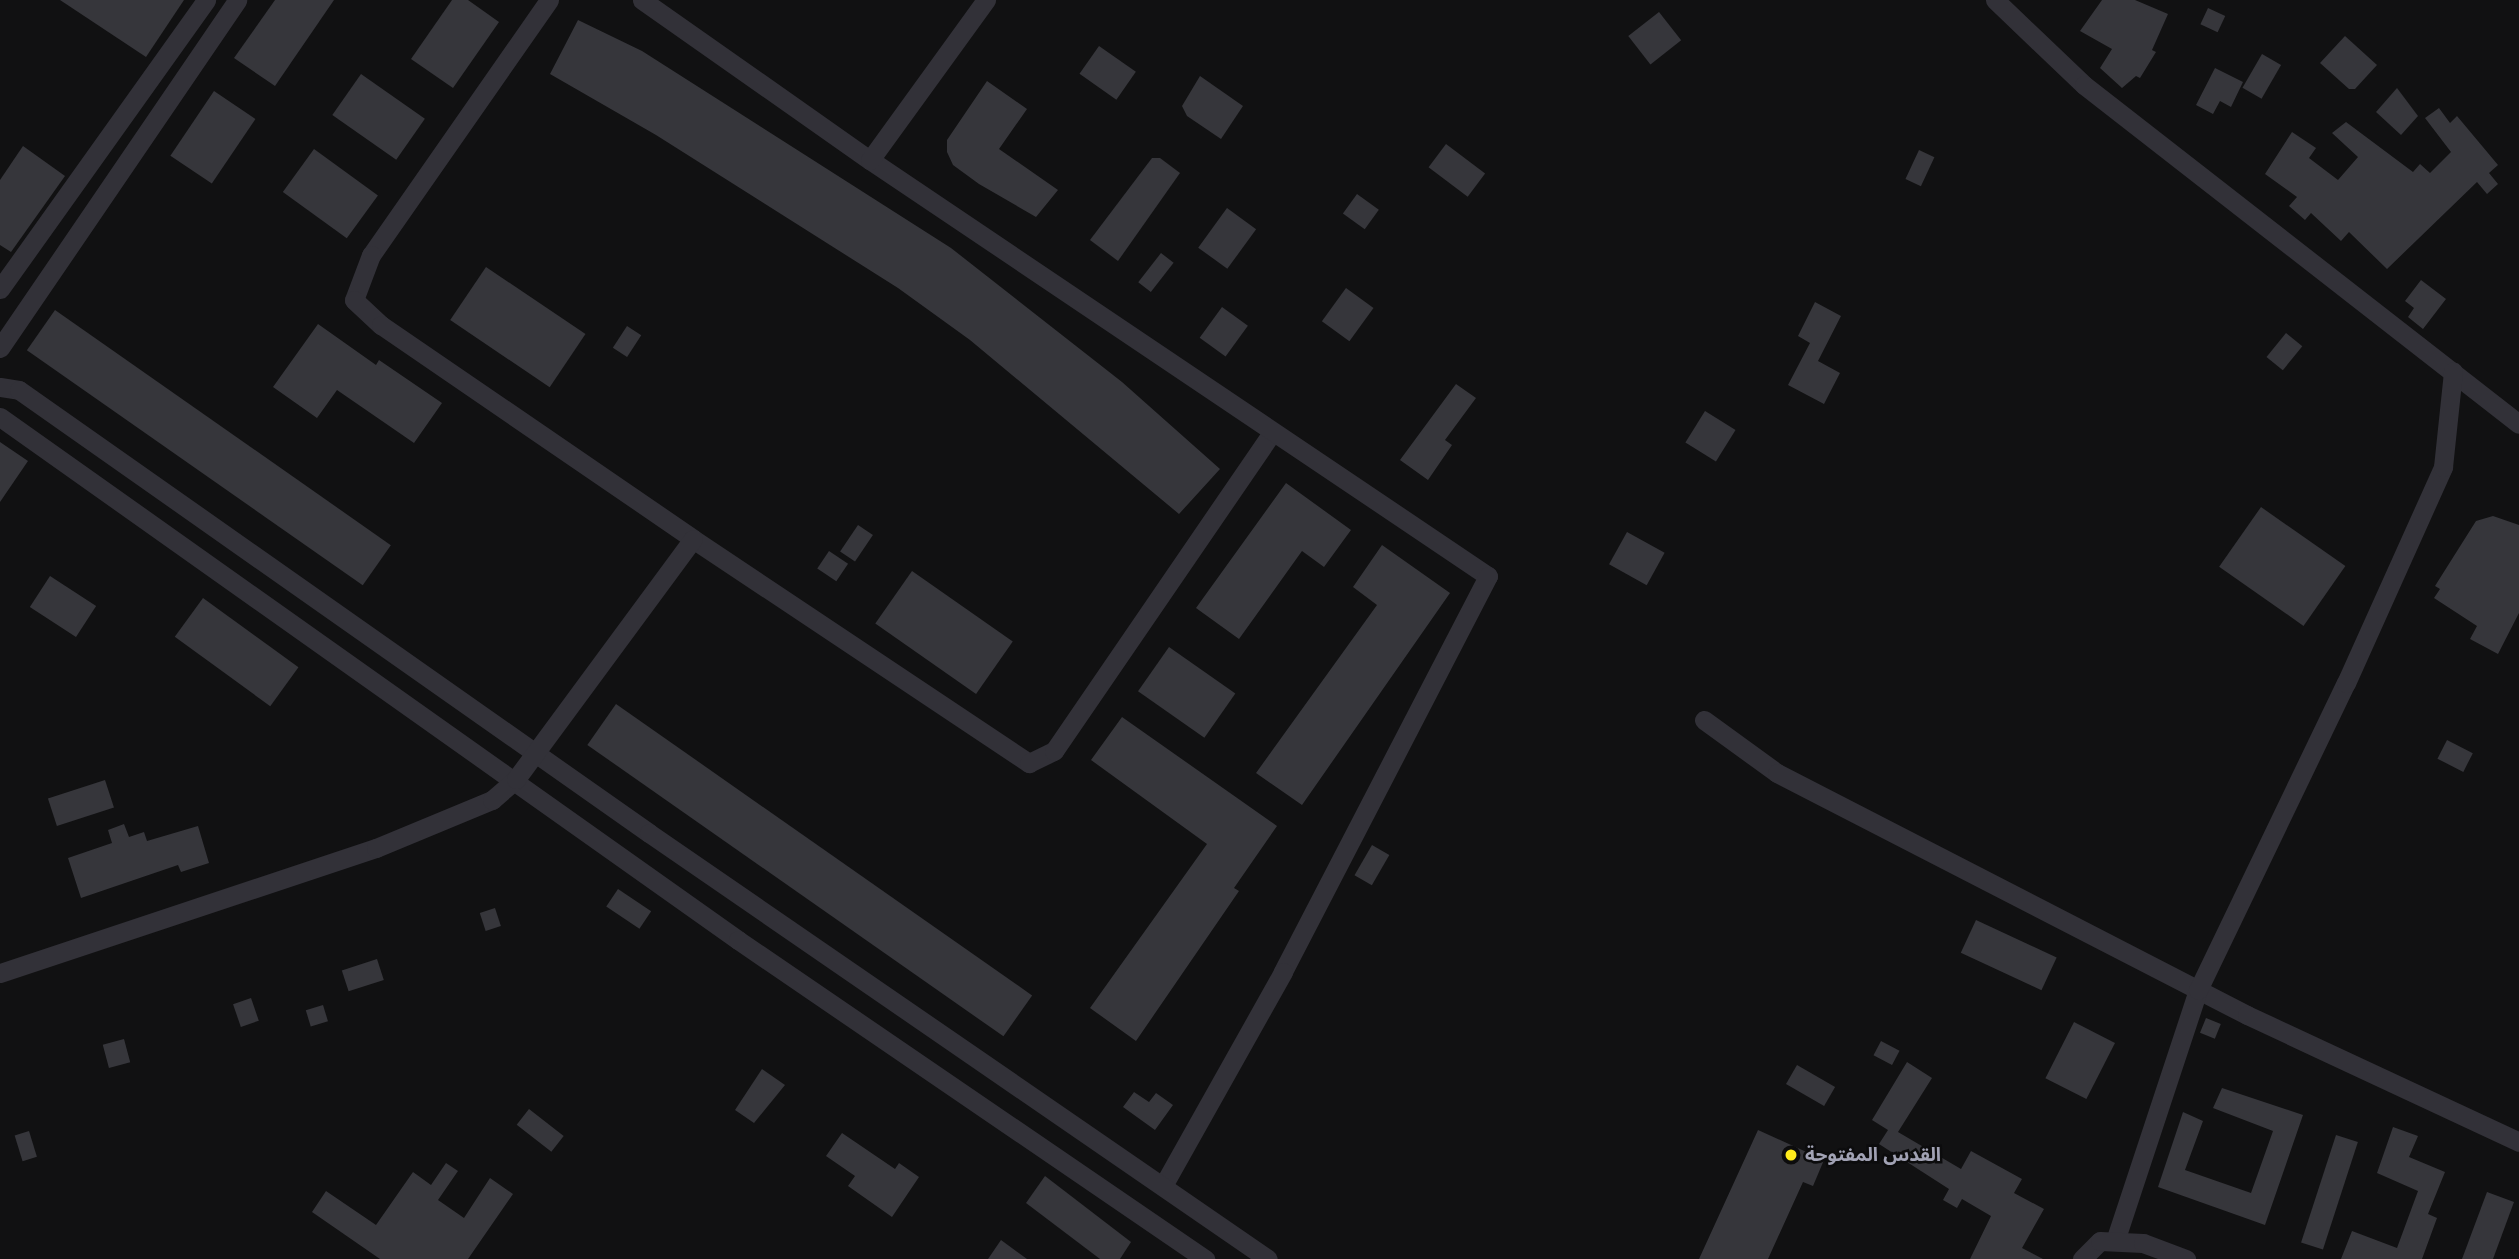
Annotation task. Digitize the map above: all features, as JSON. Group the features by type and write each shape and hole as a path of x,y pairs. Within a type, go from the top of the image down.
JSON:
{"street":[{"path":"0,289 206,0"},
{"path":"0,348 237,0"},
{"path":"549,0 371,255 354,300 381,324 693,540 1029,763 1054,751 1272,433"},
{"path":"642,0 870,160 1488,576 1283,972 1164,1184"},
{"path":"870,160 986,0"},
{"path":"1995,0 2084,85 2519,424"},
{"path":"2115,1241 2198,990 2346,683 2443,467 2453,372"},
{"path":"0,387 19,390 534,749 649,833 1164,1184 1268,1259"},
{"path":"0,416 516,779 738,940 1205,1259"},
{"path":"0,973 376,848 492,800 516,779 534,749 693,540"},
{"path":"1704,720 1777,773 2198,990 2519,1142"},
{"path":"2082,1259 2100,1241 2143,1242 2186,1259"}],"building":[{"path":"60,0 184,0 146,57"},
{"path":"275,0 334,0 275,86 234,58"},
{"path":"452,0 468,0 499,22 453,88 411,59"},
{"path":"2102,0 2135,0 2168,14 2152,50 2156,52 2140,78 2136,76 2122,88 2100,68 2112,49 2080,31"},
{"path":"2208,8 2225,16 2218,32 2200,24"},
{"path":"1659,12 1681,40 1650,64 1628,36"},
{"path":"578,20 642,51 951,248 1122,382 1220,469 1179,514 970,340 898,288 656,135 550,74"},
{"path":"2345,36 2377,65 2355,89 2349,89 2320,63"},
{"path":"1099,46 1136,72 1116,100 1079,74"},
{"path":"2262,54 2281,65 2262,99 2242,88"},
{"path":"2215,68 2243,82 2231,107 2220,101 2213,114 2196,105"},
{"path":"361,74 425,119 396,160 332,115"},
{"path":"1200,76 1243,106 1221,139 1187,116 1182,106"},
{"path":"987,81 1027,109 999,149 1058,190 1036,217 979,184 953,165 947,152 947,140"},
{"path":"2397,88 2418,116 2401,135 2376,112"},
{"path":"214,91 255,119 212,184 170,156"},
{"path":"2439,108 2450,123 2457,116 2498,165 2489,173 2498,184 2487,194 2477,182 2387,269 2349,232 2341,241 2311,213 2305,220 2289,206 2297,197 2265,174 2292,132 2316,148 2309,158 2338,180 2358,157 2332,133 2346,122 2413,172 2420,164 2430,173 2451,152 2425,118"},
{"path":"1446,144 1485,173 1468,197 1429,167"},
{"path":"23,146 65,176 11,252 0,245 0,180"},
{"path":"314,149 378,195 347,238 283,192"},
{"path":"1919,150 1934,157 1921,186 1905,179"},
{"path":"1152,158 1160,158 1180,173 1118,261 1090,240"},
{"path":"1357,194 1379,210 1365,229 1343,213"},
{"path":"1227,208 1256,229 1227,269 1198,248"},
{"path":"1161,253 1174,263 1151,292 1138,282"},
{"path":"486,267 585,334 550,387 450,320"},
{"path":"2421,280 2446,299 2423,329 2408,317 2414,308 2405,301"},
{"path":"1346,288 1374,308 1349,341 1322,321"},
{"path":"1815,302 1841,316 1818,361 1840,373 1824,404 1788,385 1810,343 1798,336"},
{"path":"1222,307 1248,326 1226,357 1200,338"},
{"path":"55,310 391,545 363,585 27,350"},
{"path":"318,324 376,365 379,360 442,403 414,443 337,390 317,418 273,387"},
{"path":"627,326 641,335 627,357 613,348"},
{"path":"2286,333 2302,346 2283,370 2266,357"},
{"path":"1456,384 1476,398 1445,440 1452,445 1428,480 1400,460"},
{"path":"1705,411 1736,430 1716,461 1685,442"},
{"path":"0,442 28,461 0,502"},
{"path":"1286,483 1351,530 1324,567 1302,551 1239,639 1196,608"},
{"path":"2261,507 2345,566 2304,626 2219,567"},
{"path":"2493,516 2519,525 2519,613 2498,654 2470,639 2477,626 2434,598 2440,589 2435,586 2476,521"},
{"path":"858,525 873,535 855,562 840,552"},
{"path":"1627,532 1665,553 1647,585 1609,564"},
{"path":"1382,545 1450,593 1302,805 1256,773 1377,605 1353,587"},
{"path":"829,551 848,564 836,581 817,568"},
{"path":"912,571 1013,642 976,694 875,623"},
{"path":"50,576 96,606 76,637 30,607"},
{"path":"203,598 298,667 270,706 175,637"},
{"path":"1169,647 1235,693 1204,738 1138,691"},
{"path":"616,704 1032,995 1003,1036 587,745"},
{"path":"1122,717 1277,826 1234,888 1239,891 1136,1041 1090,1008 1207,844 1091,760"},
{"path":"2447,740 2473,753 2463,772 2437,759"},
{"path":"105,780 114,808 57,826 48,799"},
{"path":"124,824 129,837 144,832 147,841 198,826 209,863 181,872 178,865 81,898 68,858 112,843 108,830"},
{"path":"1372,845 1389,855 1372,885 1354,875"},
{"path":"618,889 651,911 639,929 606,906"},
{"path":"495,908 501,926 486,931 480,913"},
{"path":"1976,920 2057,958 2041,990 1961,953"},
{"path":"377,959 384,980 349,991 342,970"},
{"path":"251,998 259,1021 241,1027 233,1004"},
{"path":"323,1005 328,1021 311,1027 306,1010"},
{"path":"2206,1018 2221,1024 2215,1039 2200,1033"},
{"path":"2074,1022 2115,1043 2086,1099 2045,1078"},
{"path":"124,1039 130,1062 109,1068 103,1045"},
{"path":"1881,1041 1900,1051 1892,1065 1873,1055"},
{"path":"1907,1062 1932,1078 1898,1132 1961,1169 1971,1151 2022,1179 2014,1193 2044,1209 2022,1248 2043,1259 1970,1259 1991,1216 1962,1199 1957,1208 1943,1200 1949,1189 1879,1144 1888,1130 1872,1120"},
{"path":"1797,1065 1835,1087 1824,1106 1786,1084"},
{"path":"762,1069 785,1085 754,1123 735,1110"},
{"path":"2222,1088 2303,1115 2265,1225 2158,1187 2183,1112 2203,1121 2185,1170 2251,1193 2273,1131 2213,1108"},
{"path":"1134,1092 1149,1102 1156,1093 1173,1105 1155,1130 1123,1107"},
{"path":"529,1109 564,1136 551,1152 517,1125"},
{"path":"2393,1127 2418,1136 2409,1157 2445,1172 2428,1214 2437,1218 2422,1259 2341,1259 2352,1231 2397,1248 2418,1191 2377,1173"},
{"path":"1758,1130 1824,1160 1813,1186 1803,1182 1768,1259 1699,1259"},
{"path":"29,1131 37,1157 23,1161 15,1135"},
{"path":"842,1133 895,1169 899,1163 919,1177 892,1217 848,1186 855,1176 826,1156"},
{"path":"2336,1135 2358,1142 2323,1250 2301,1242"},
{"path":"446,1163 458,1171 438,1200 464,1218 490,1178 513,1194 468,1259 380,1259 312,1212 326,1191 376,1225 413,1172 431,1185"},
{"path":"1045,1176 1131,1242 1120,1259 1100,1259 1026,1203"},
{"path":"2487,1192 2514,1202 2493,1259 2462,1259"},
{"path":"1001,1240 1027,1259 988,1259"}],"place":[{"name":"القدس المفتوحة","path":"1791,1155"}]}
